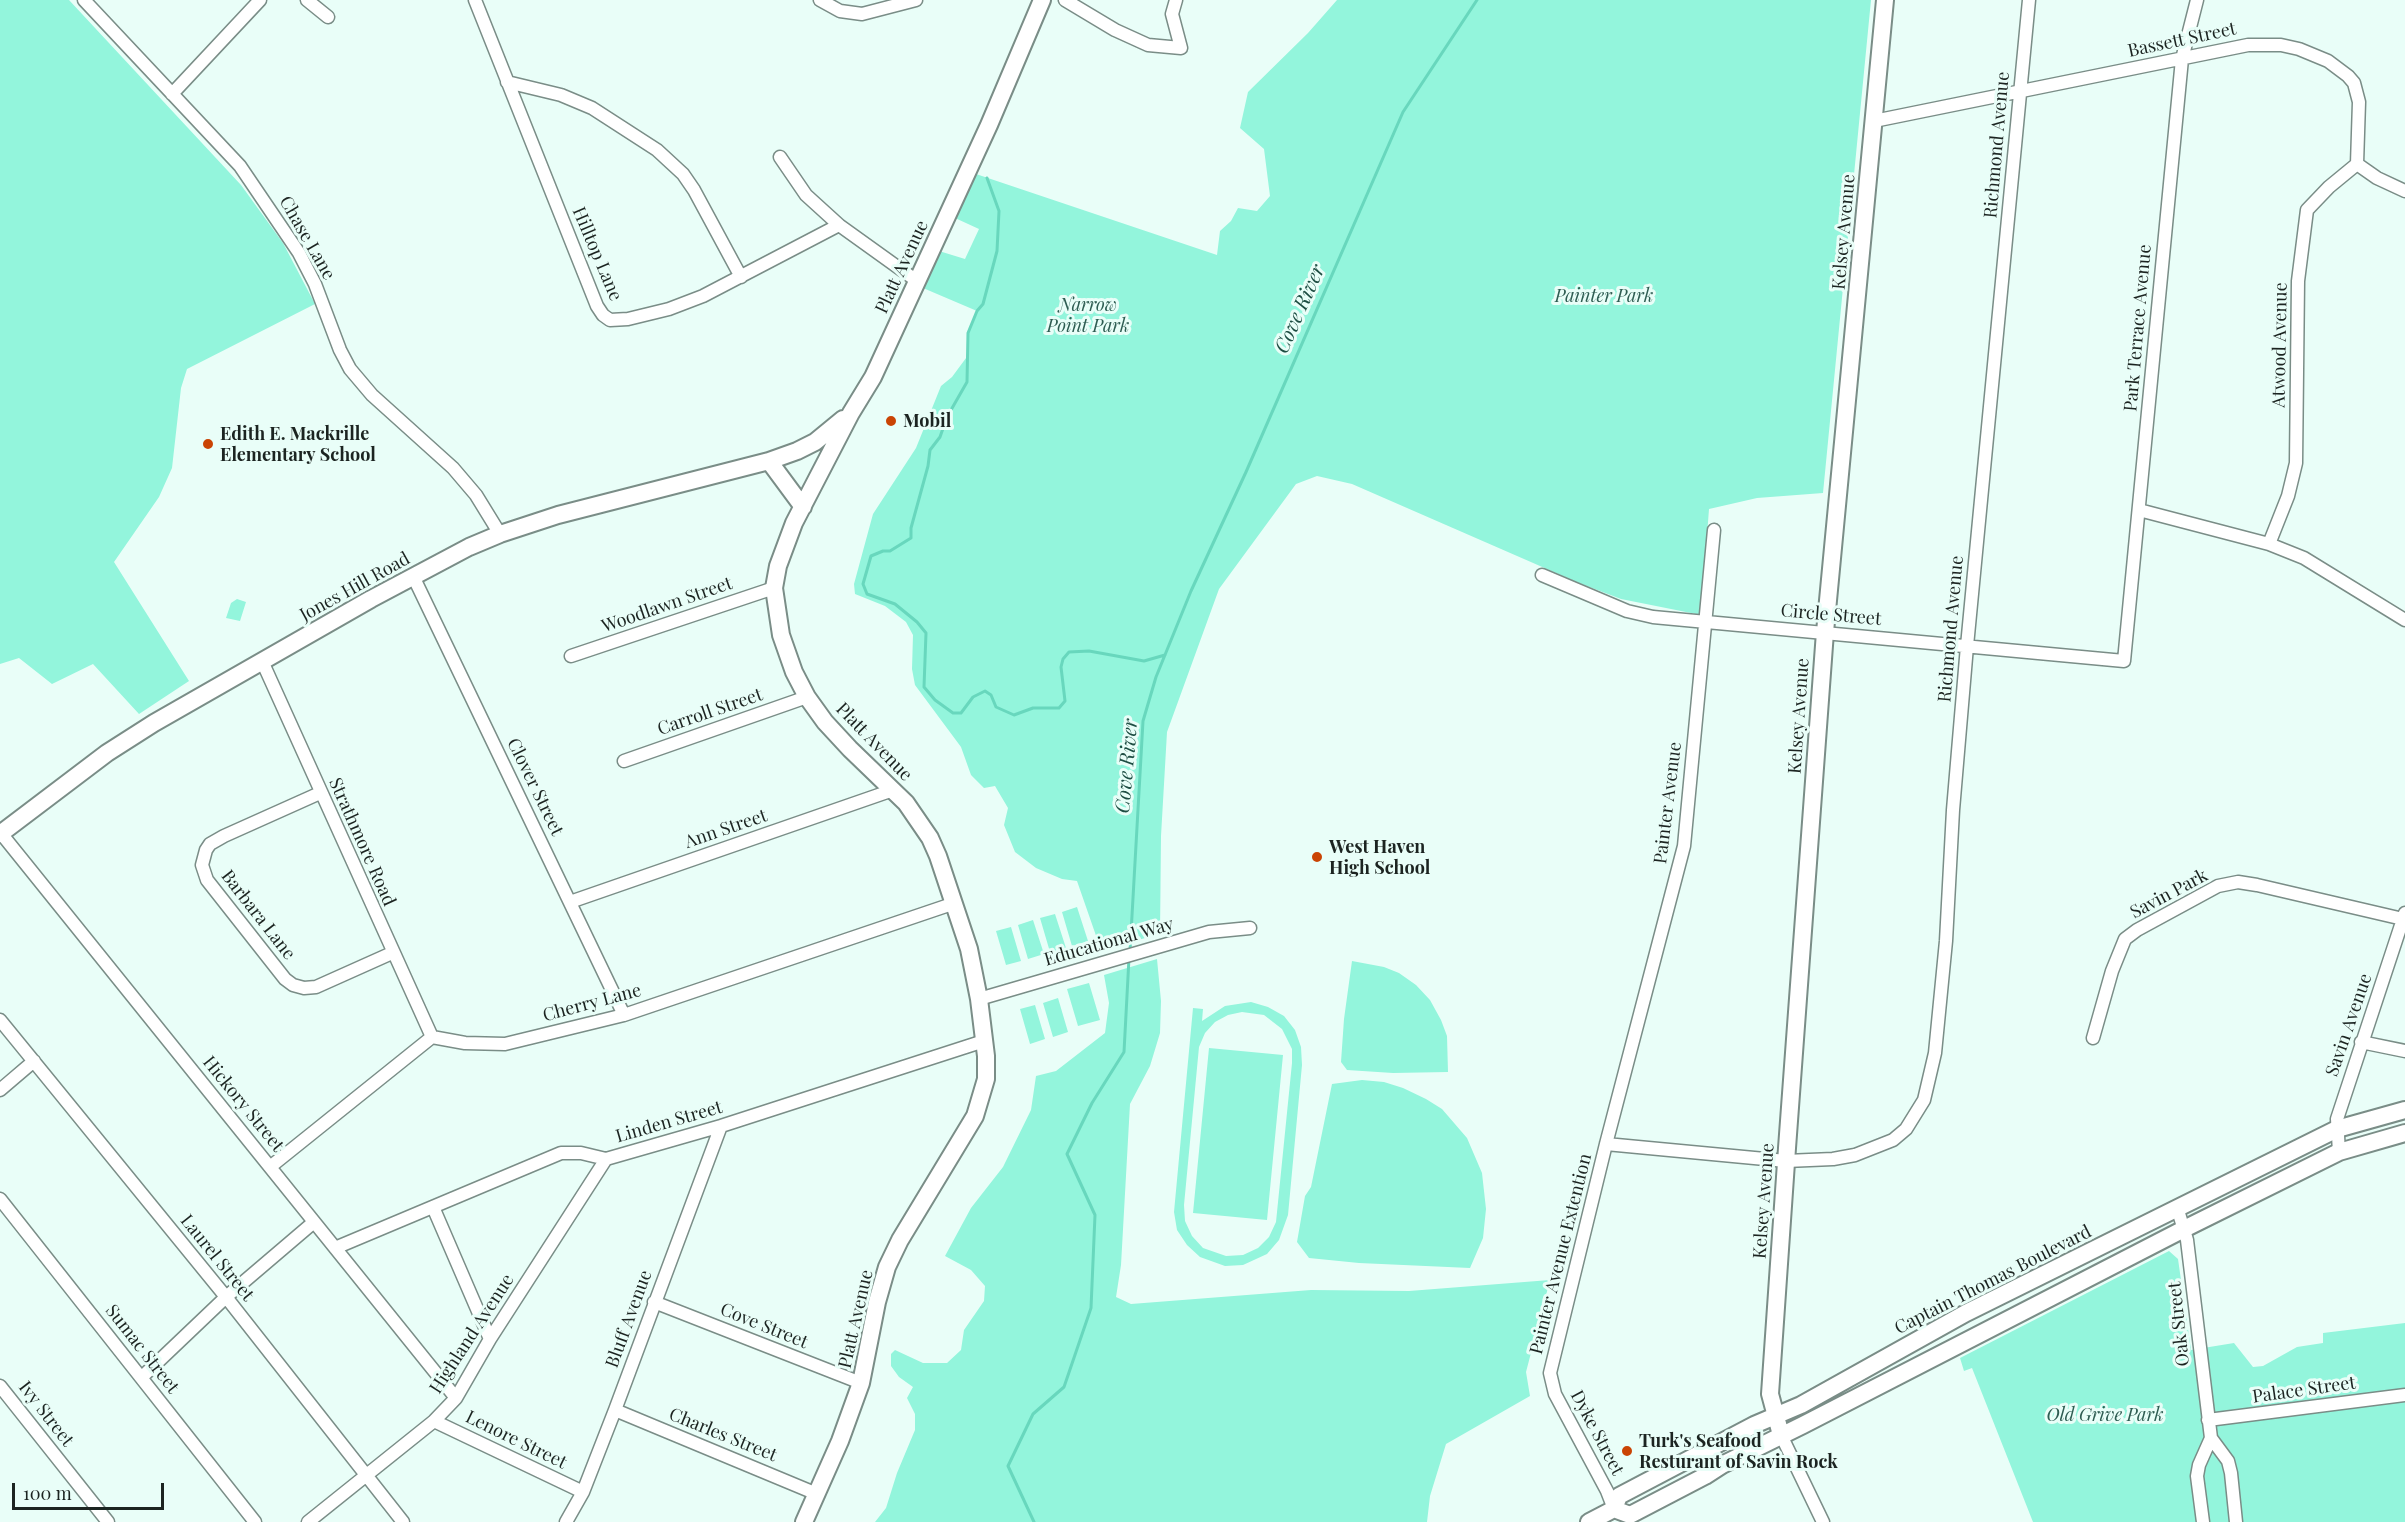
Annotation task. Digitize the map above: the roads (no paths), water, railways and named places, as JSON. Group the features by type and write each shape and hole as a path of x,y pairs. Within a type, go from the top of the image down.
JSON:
{"main road":[{"name":"Kelsey Avenue","path":"1781,1436 1770,1394 1786,1161 1825,632 1885,0"},
{"name":"Platt Avenue","path":"804,1522 861,1383 877,1302 890,1262 900,1240 975,1116 986,1079 979,999 969,949 955,903 930,838 906,803 825,722 807,697 794,672 781,635 774,588 784,545 851,413 873,377 988,126 1040,1"},
{"name":"Jones Hill Road","path":"0,833 107,753 154,723 413,576 500,534 558,515 769,461 797,451 815,442 851,413"},
{"path":"769,461 803,507"},
{"name":"Captain Thomas Boulevard","path":"1588,1522 1614,1509 1619,1496 1774,1416 1801,1405 1966,1313 2337,1129 2405,1110"},
{"name":"Captain Thomas Boulevard","path":"1614,1509 1630,1515 1722,1465 2339,1152 2405,1133"}],"street":[{"name":"Chase Lane","path":"84,0 240,166 283,227 311,276 349,369 372,395 453,468 476,495 500,534"},
{"path":"172,94 260,0"},
{"path":"307,0 328,17"},
{"name":"Hilltop Lane","path":"475,0 597,306 603,315 617,321 669,309 703,296 839,225"},
{"path":"820,0 840,11 862,14 916,0"},
{"path":"1065,0 1115,30 1148,45 1181,48 1172,14 1176,0"},
{"name":"Richmond Avenue","path":"1606,1144 1786,1161 1833,1159 1855,1155 1893,1140 1906,1129 1924,1100 1935,1053 1945,952 1966,646 2029,0"},
{"name":"Park Terrace Avenue","path":"2124,662 2182,59 2197,0"},
{"name":"Bassett Street","path":"1874,121 2248,45 2267,44 2299,49 2328,61 2348,76 2357,93 2357,164"},
{"path":"507,82 561,95 592,108 636,134 657,150 682,174 694,190 741,277"},
{"path":"780,157 806,195 839,225 917,281"},
{"path":"2357,164 2377,178 2405,191"},
{"name":"Atwood Avenue","path":"2269,544 2288,496 2296,463 2298,281 2307,210 2329,187 2357,164"},
{"path":"2139,510 2269,544 2304,558 2405,620"},
{"name":"Painter Avenue","path":"1606,1144 1684,846 1714,530"},
{"name":"Circle Street","path":"1542,574 1627,611 1653,617 2124,662"},
{"name":"Clover Street","path":"413,576 624,1015"},
{"name":"Woodlawn Street","path":"571,656 774,588"},
{"name":"Strathmore Road","path":"262,661 392,953 432,1037"},
{"name":"Carroll Street","path":"624,761 807,697"},
{"name":"Ann Street","path":"570,902 893,790"},
{"name":"Barbara Lane","path":"320,793 210,844 202,865 207,880 293,985 304,988 316,987 392,953"},
{"name":"Hickory Street","path":"0,833 456,1398"},
{"name":"Savin Park","path":"2093,1038 2112,971 2125,939 2137,930 2218,886 2238,882 2404,915"},
{"name":"Cherry Lane","path":"432,1037 465,1043 505,1044 624,1015 955,903"},
{"name":"Savin Avenue","path":"2339,1152 2337,1119 2404,915"},
{"name":"Educational Way","path":"979,999 1209,932 1250,928"},
{"name":"Laurel Street","path":"0,1020 226,1297 403,1522"},
{"path":"270,1167 432,1037"},
{"name":"Linden Street","path":"335,1248 561,1152 581,1153 606,1159 721,1126 984,1041"},
{"path":"2361,1042 2405,1051"},
{"path":"0,1090 34,1061"},
{"name":"Bluff Avenue","path":"566,1522 583,1492 721,1126"},
{"name":"Painter Avenue Extention","path":"1550,1373 1606,1144"},
{"name":"Highland Avenue","path":"308,1522 434,1421 456,1398 490,1339 606,1159"},
{"name":"Sumac Street","path":"0,1199 255,1522"},
{"path":"433,1207 490,1339"},
{"name":"Oak Street","path":"2177,1207 2190,1262 2211,1438 2228,1461 2236,1522"},
{"path":"142,1377 226,1297 314,1222"},
{"name":"Cove Street","path":"654,1302 861,1383"},
{"name":"Dyke Street","path":"1550,1373 1555,1394 1607,1491 1614,1509"},
{"name":"Ivy Street","path":"0,1386 108,1522"},
{"name":"Palace Street","path":"2208,1420 2405,1395"},
{"name":"Charles Street","path":"615,1410 817,1494"},
{"name":"Lenore Street","path":"434,1421 583,1492"},
{"path":"1781,1436 1824,1522"},
{"path":"2203,1522 2197,1476 2199,1465 2211,1438"}],"waterway":[{"name":"Cove River","path":"1130,951 1143,721 1156,677 1191,591 1246,472 1403,112 1477,0"},
{"path":"987,178 999,211 997,251 983,304 977,311 968,333 967,382 947,417 940,437 930,450 928,466 911,528 911,538 890,551 871,556 863,584 867,594 895,604 917,622 926,633 924,687 935,700 953,713 961,713 973,697 985,691 991,695 996,707 1014,715 1033,708 1059,708 1065,701 1061,667 1063,659 1069,652 1089,651 1144,661 1165,655"},
{"name":"Cove River","path":"1034,1522 1008,1466 1033,1414 1064,1387 1091,1308 1095,1215 1067,1154 1092,1103 1124,1052 1129,958"}],"place":[{"name":"Mobil","path":"891,421"},
{"name":"Edith E. Mackrille Elementary School","path":"208,444"},
{"name":"West Haven High School","path":"1317,857"},
{"name":"Turk's Seafood Resturant of Savin Rock","path":"1627,1451"}],"park label":[{"name":"Painter Park","path":"1604,296"},
{"name":"Narrow Point Park","path":"1088,315"},
{"name":"Old Grive Park","path":"2105,1415"}]}
